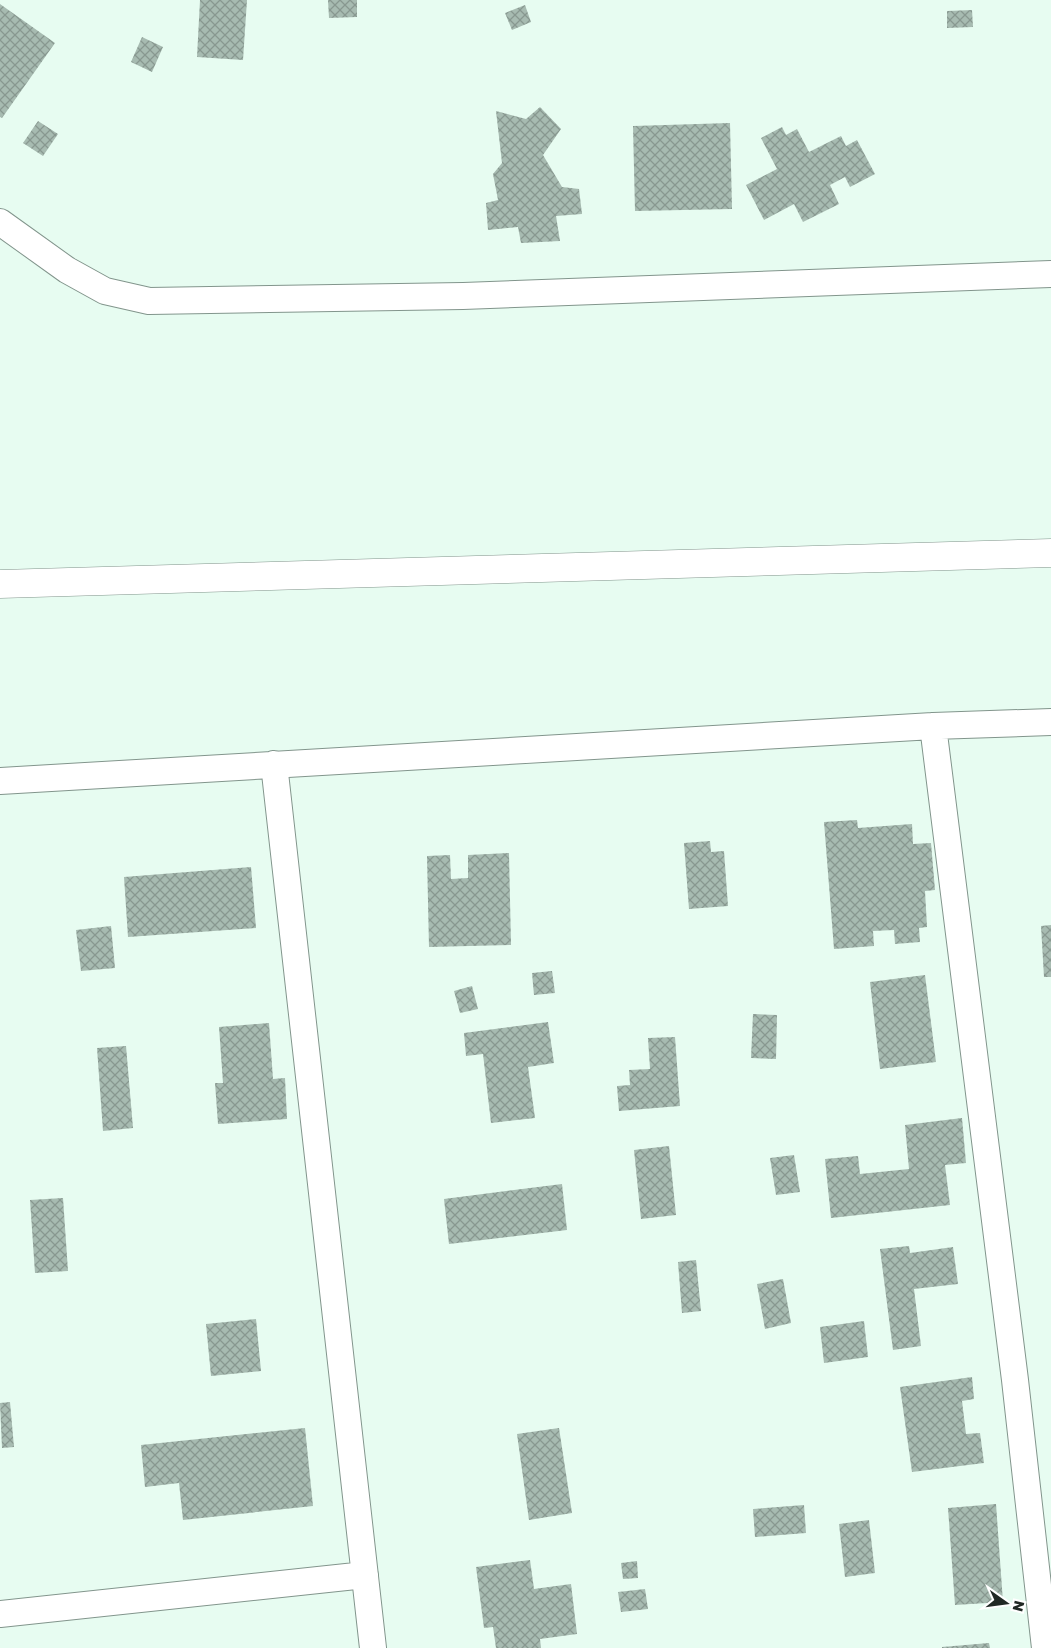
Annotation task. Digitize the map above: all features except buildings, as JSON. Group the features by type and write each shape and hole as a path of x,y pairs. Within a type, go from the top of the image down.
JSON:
{"street":[{"path":"0,222 67,270 105,291 150,301 463,296 1051,274"},
{"path":"0,584 1051,553"},
{"path":"0,781 933,726 1051,722"},
{"path":"933,726 1015,1380 1045,1648"},
{"path":"274,764 373,1648"},
{"path":"0,1614 365,1574"}]}
